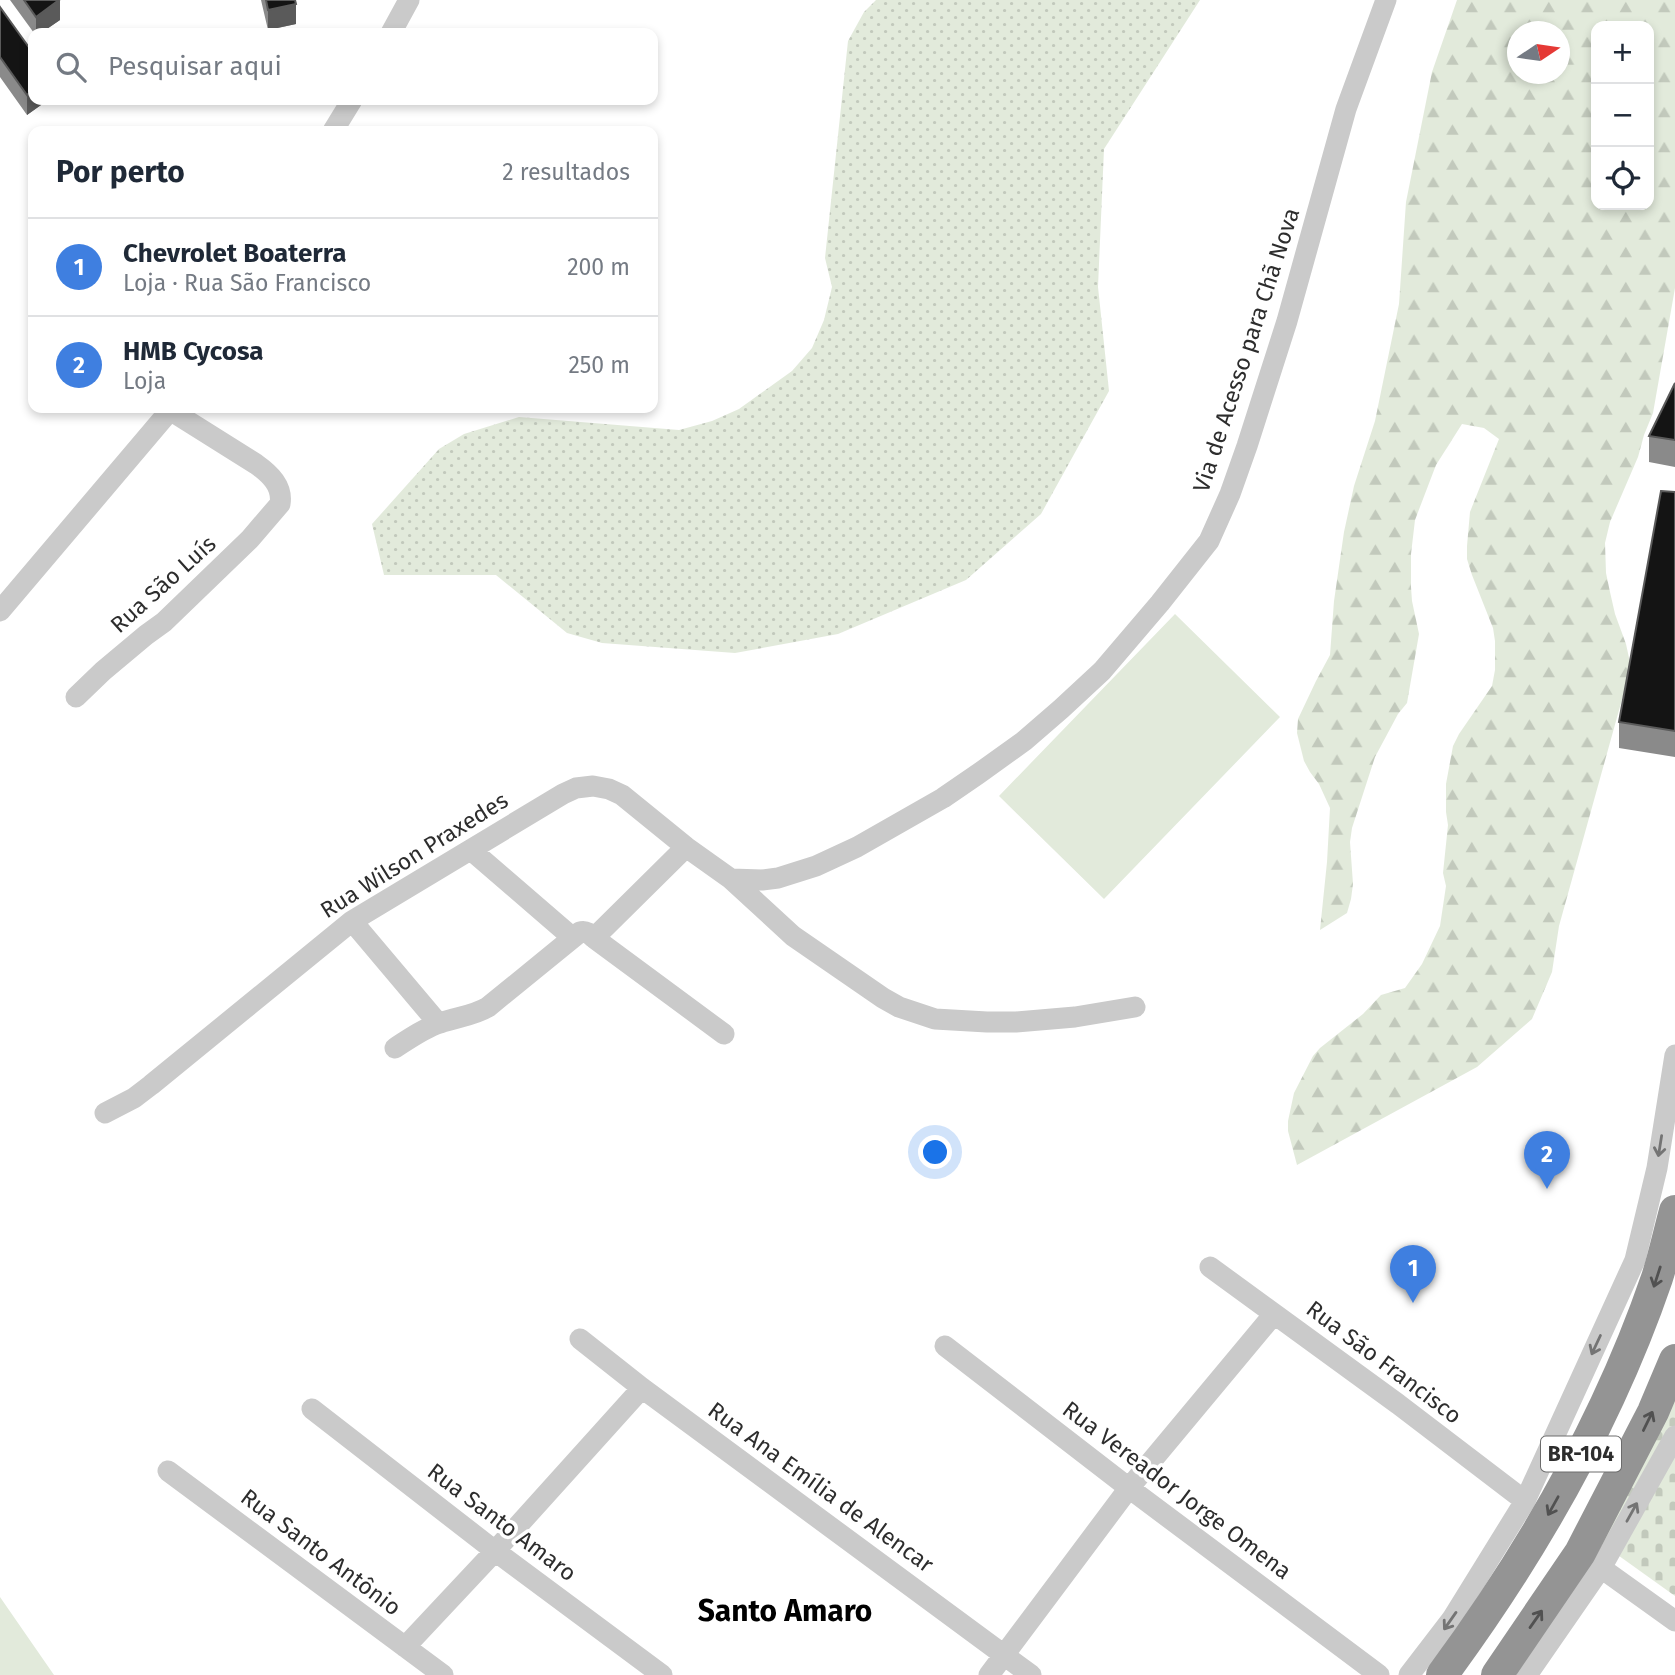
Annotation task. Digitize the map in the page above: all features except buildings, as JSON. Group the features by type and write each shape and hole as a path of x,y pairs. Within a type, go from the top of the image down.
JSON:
{"highway":[{"name":"BR-104","path":"1442,1675 1527,1550 1575,1468 1628,1356 1658,1276 1675,1211"},
{"name":"BR-104","path":"1497,1675 1541,1613 1591,1560 1675,1360"}],"street":[{"path":"394,28 409,0"},
{"name":"Via de Acesso para Chã Nova","path":"732,879 778,878 816,866 857,847 943,798 978,774 1024,741 1102,671 1209,541 1247,446 1287,321 1346,109 1386,0"},
{"path":"336,126 349,105"},
{"path":"0,611 168,413"},
{"name":"Rua São Luís","path":"76,697 103,671 164,622 250,539 280,504 279,488 269,473 177,413"},
{"name":"Rua Wilson Praxedes","path":"105,1113 134,1098 151,1085 352,921 563,794 576,788 593,786 622,795 686,847 732,879 793,936 899,1007 928,1017 949,1020 1016,1022 1075,1017 1135,1007"},
{"path":"395,1048 438,1023 477,1013 488,1007 584,938 686,847"},
{"path":"471,850 584,938 724,1034"},
{"path":"352,921 438,1023"},
{"path":"1409,1675 1452,1619 1525,1500 1635,1261 1657,1168 1675,1055"},
{"name":"Rua São Francisco","path":"1210,1267 1525,1500"},
{"path":"989,1675 1129,1488 1274,1314"},
{"name":"Rua Ana Emília de Alencar","path":"580,1339 642,1388 1031,1675"},
{"name":"Rua Vereador Jorge Omena","path":"946,1346 1378,1675"},
{"path":"405,1647 642,1388"},
{"name":"Rua Santo Amaro","path":"312,1409 495,1551 662,1675"},
{"path":"1528,1675 1591,1560 1675,1436"},
{"name":"Rua Santo Antônio","path":"168,1471 443,1675"},
{"path":"1591,1560 1675,1621"}],"green space":[{"path":"876,0 1200,0 1104,149 1098,287 1109,391 1041,514 966,580 838,634 735,653 602,643 567,633 496,575 384,575 372,524 439,449 464,434 519,417 679,430 712,421 739,409 792,371 812,348 824,320 832,287 825,258 848,41 864,12"},
{"path":"1457,0 1675,0 1675,288 1653,413 1638,457 1610,522 1605,543 1606,573 1631,667 1559,926 1552,972 1532,1019 1477,1067 1297,1165 1288,1121 1294,1093 1313,1056 1363,1014 1381,995 1405,988 1422,964 1440,926 1446,886 1443,873 1448,825 1446,784 1453,746 1492,686 1495,670 1493,628 1472,575 1467,559 1467,546 1470,512 1499,439 1484,428 1462,424 1436,465 1415,520 1411,587 1419,634 1407,703 1398,714 1375,757 1352,828 1350,842 1353,884 1347,913 1320,930 1330,808 1304,761 1297,733 1298,719 1330,655 1334,601 1344,532 1354,486 1375,421 1399,304 1406,202 1432,72"},
{"path":"1175,614 1280,717 1104,899 999,796"},
{"path":"1675,1372 1675,1596 1594,1538"},
{"path":"0,1597 54,1675 0,1675"}],"place":[{"name":"HMB Cycosa","path":"1547,1189"},
{"name":"Chevrolet Boaterra","path":"1413,1303"}],"district":[{"name":"Santo Amaro","path":"785,1611"}]}
